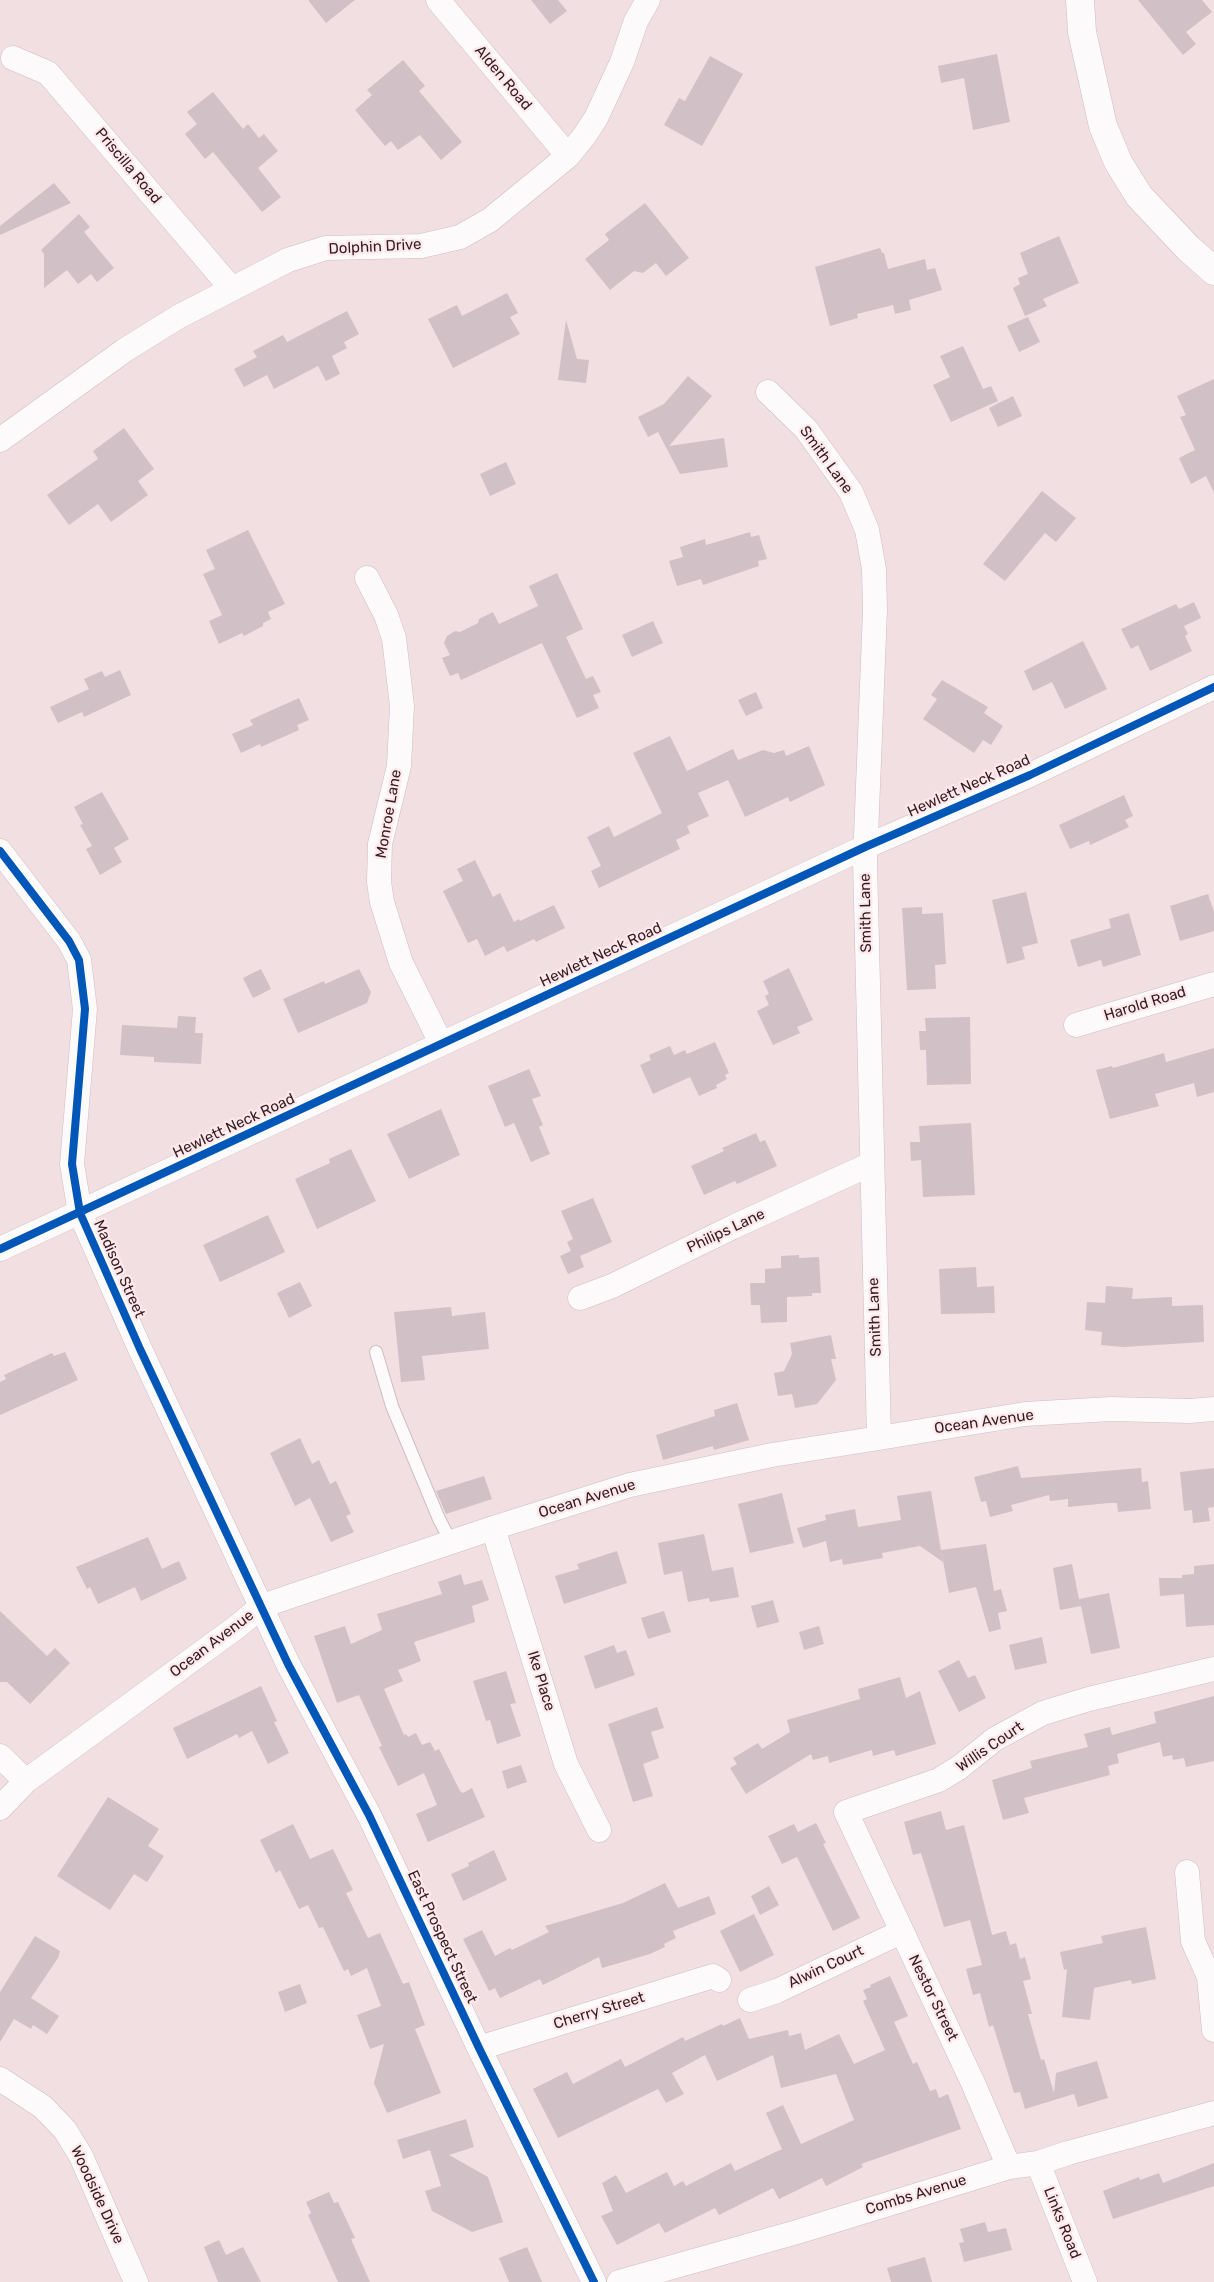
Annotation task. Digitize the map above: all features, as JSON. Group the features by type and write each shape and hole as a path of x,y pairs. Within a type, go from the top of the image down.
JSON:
{"street":[{"name":"Alden Road","path":"438,0 568,156"},
{"name":"Dolphin Drive","path":"0,440 125,350 178,317 288,260 326,248 421,246 460,237 490,220 568,156 596,118 622,62 636,21 648,0"},
{"path":"1080,0 1082,32 1103,126 1118,162 1139,196 1188,248 1214,271"},
{"name":"Priscilla Road","path":"13,58 48,72 232,289"},
{"name":"Smith Lane","path":"768,392 806,429 825,453 851,492 867,530 874,570 875,610 865,847 878,1438"},
{"name":"Monroe Lane","path":"367,578 386,615 394,638 402,706 399,766 380,844 379,882 382,902 401,963 441,1044"},
{"name":"Hewlett Neck Road","path":"0,1249 865,847 1030,775 1214,687"},
{"name":"Madison Street","path":"0,851 58,926 78,960 85,1009 72,1164 80,1213 140,1349 262,1606"},
{"name":"Harold Road","path":"1076,1025 1214,984"},
{"name":"Philips Lane","path":"580,1298 612,1286 732,1227 871,1164"},
{"name":"Ocean Avenue","path":"0,1808 26,1781 238,1626 262,1606 493,1528 630,1485 772,1455 1025,1414 1111,1410 1214,1409"},
{"name":"Ike Place","path":"493,1528 566,1764 599,1830"},
{"name":"East Prospect Street","path":"262,1606 288,1664 368,1815 479,2048 594,2282"},
{"name":"Willis Court","path":"854,1831 846,1812 939,1780 960,1767 995,1739 1042,1713 1089,1699 1214,1669"},
{"path":"0,1756 26,1781"},
{"name":"Nestor Street","path":"854,1831 973,2083 1008,2167"},
{"path":"1187,1872 1193,1940 1209,1977 1214,2030"},
{"name":"Alwin Court","path":"750,2000 777,1990 901,1932"},
{"name":"Cherry Street","path":"479,2048 713,1976 719,1980"},
{"name":"Woodside Drive","path":"0,2079 43,2107 65,2130 81,2156 136,2282"},
{"name":"Combs Avenue","path":"619,2282 797,2232 1008,2167 1038,2164 1068,2153 1214,2112"},
{"name":"Links Road","path":"1038,2164 1085,2282"}],"lane":[{"path":"376,1352 395,1414 439,1519 451,1542"}],"building":[{"path":"308,0 355,0 326,23"},
{"path":"531,0 558,0 567,11 550,24"},
{"path":"1138,0 1202,0 1212,12 1186,32 1196,44 1183,55"},
{"path":"997,54 1010,122 973,130 964,78 941,83 938,66"},
{"path":"710,56 743,74 702,146 664,125 679,98 685,101"},
{"path":"403,60 425,86 419,91 462,142 441,160 420,135 398,150 391,141 385,146 355,110 372,95 367,90"},
{"path":"213,92 243,129 248,124 259,138 264,134 278,151 258,168 281,197 262,212 213,152 205,159 185,134 197,124 187,112"},
{"path":"54,183 71,203 0,235 0,226"},
{"path":"645,203 689,258 666,276 656,263 643,273 634,271 610,290 585,259 609,240 605,234"},
{"path":"79,214 90,227 84,232 114,268 97,282 91,274 78,284 67,270 44,288 44,254 41,250"},
{"path":"1059,236 1079,283 1043,299 1047,306 1025,316 1013,288 1020,284 1018,278 1028,274 1020,253"},
{"path":"880,248 882,253 884,253 888,269 925,259 927,270 935,268 942,290 909,300 911,310 895,314 893,305 857,314 858,318 830,326 815,267"},
{"path":"507,293 518,313 510,317 520,334 453,368 428,319 457,305 462,316"},
{"path":"347,311 359,334 344,342 347,348 332,356 340,374 326,381 318,366 274,389 267,375 244,387 234,369 257,357 253,351 283,335 287,342"},
{"path":"1028,317 1040,342 1019,352 1007,326"},
{"path":"566,320 577,359 589,360 586,383 558,380"},
{"path":"963,346 983,389 991,386 998,401 951,422 933,385 950,377 940,356"},
{"path":"688,376 712,396 669,446 724,438 728,467 680,474 658,432 648,437 638,417 664,404"},
{"path":"1214,379 1214,493 1206,476 1191,484 1179,458 1195,450 1180,417 1186,415 1177,396"},
{"path":"1013,396 1022,416 998,427 989,408"},
{"path":"124,428 154,469 138,481 148,495 111,522 98,504 69,525 47,495 98,459 93,451"},
{"path":"506,462 516,484 490,496 480,474"},
{"path":"1042,491 1076,518 1056,542 1045,533 1005,581 983,564"},
{"path":"248,530 285,604 268,612 271,619 263,623 263,626 244,636 242,633 219,644 209,621 222,615 203,574 215,569 206,550"},
{"path":"750,532 751,537 759,535 767,559 758,561 759,566 703,585 701,579 677,586 669,561 683,557 680,547 705,539 706,545"},
{"path":"557,573 583,629 566,637 586,679 593,676 601,692 593,695 599,708 577,718 542,643 461,680 458,673 450,676 442,658 450,655 444,643 447,636 455,631 460,632 478,623 479,619 493,612 499,624 538,606 529,586"},
{"path":"1194,602 1201,618 1184,626 1188,634 1185,636 1192,651 1150,671 1138,645 1131,649 1121,629 1176,604 1179,609"},
{"path":"653,621 663,643 632,657 622,635"},
{"path":"1083,641 1107,689 1065,709 1052,682 1033,691 1024,671"},
{"path":"120,670 131,695 84,717 82,712 58,723 50,707 89,689 84,679 102,671 105,677"},
{"path":"942,680 988,707 984,713 1003,726 991,745 983,740 974,753 923,719 937,699 931,695"},
{"path":"756,692 763,708 746,716 738,700"},
{"path":"299,698 309,720 297,725 299,730 261,747 260,744 241,753 232,734 253,725 250,720"},
{"path":"670,736 687,771 733,749 738,760 763,750 774,753 784,750 786,756 809,746 825,785 790,802 788,797 745,817 728,780 698,793 709,816 687,826 690,833 676,840 680,849 599,888 591,871 601,866 587,837 609,826 614,837 662,813 633,753"},
{"path":"102,792 129,839 114,848 122,862 100,875 86,849 92,846 80,825 83,824 74,807"},
{"path":"1124,795 1133,816 1125,820 1129,827 1090,845 1089,841 1070,849 1059,825"},
{"path":"475,860 493,897 500,893 514,922 554,905 565,928 536,942 534,939 507,952 504,946 485,956 477,939 468,943 443,891 463,881 457,869"},
{"path":"1026,892 1038,943 1022,947 1025,959 1007,964 992,900"},
{"path":"1208,894 1214,912 1214,931 1180,941 1170,906"},
{"path":"922,907 922,914 943,913 946,964 935,965 936,989 907,990 902,908"},
{"path":"1129,913 1141,955 1103,967 1101,960 1078,967 1070,940 1111,928 1109,919"},
{"path":"789,968 813,1020 797,1027 800,1033 773,1045 757,1011 769,1005 765,996 769,994 763,981"},
{"path":"261,969 271,989 253,998 243,978"},
{"path":"359,969 371,992 367,1003 298,1033 283,999 324,981 325,984"},
{"path":"178,1016 196,1017 195,1033 203,1033 201,1064 154,1062 154,1057 120,1055 122,1025 177,1028"},
{"path":"970,1017 971,1084 927,1085 926,1050 920,1050 919,1031 926,1031 925,1018"},
{"path":"715,1042 729,1073 725,1075 727,1079 716,1085 717,1088 699,1096 690,1077 653,1094 640,1065 651,1060 649,1055 670,1046 674,1055 685,1050 687,1054"},
{"path":"1214,1048 1214,1092 1197,1097 1194,1083 1155,1094 1159,1106 1110,1119 1096,1070 1112,1066 1113,1068 1164,1053 1166,1062"},
{"path":"529,1069 541,1096 532,1099 543,1125 539,1127 550,1154 531,1162 514,1123 505,1127 488,1086"},
{"path":"441,1109 460,1155 409,1179 387,1134"},
{"path":"971,1123 975,1195 923,1197 921,1160 911,1161 910,1142 920,1142 919,1126"},
{"path":"756,1133 760,1142 765,1140 777,1166 737,1184 735,1181 704,1195 691,1166 724,1151 722,1148"},
{"path":"351,1149 376,1201 317,1229 295,1179 330,1163 329,1159"},
{"path":"593,1198 612,1242 580,1256 584,1267 568,1274 560,1256 571,1251 567,1242 573,1239 561,1211"},
{"path":"268,1215 285,1252 220,1282 203,1245"},
{"path":"799,1255 799,1258 819,1257 821,1293 812,1293 812,1296 787,1297 787,1322 761,1323 760,1305 751,1305 750,1283 765,1283 765,1269 781,1268 781,1256"},
{"path":"976,1267 977,1287 994,1286 995,1313 941,1314 939,1269"},
{"path":"300,1282 312,1306 289,1318 277,1293"},
{"path":"1106,1286 1133,1288 1132,1299 1172,1297 1172,1306 1203,1305 1204,1342 1123,1347 1101,1345 1102,1332 1085,1330 1087,1302 1105,1303"},
{"path":"451,1307 452,1316 485,1312 489,1349 422,1356 425,1380 401,1382 394,1312"},
{"path":"831,1335 836,1359 831,1359 836,1380 817,1404 795,1408 792,1394 778,1396 774,1373 784,1371 792,1354 790,1343"},
{"path":"65,1352 78,1380 0,1415 0,1382 6,1379 4,1375 52,1353 54,1356"},
{"path":"737,1403 749,1440 714,1450 713,1446 663,1460 656,1435 715,1416 714,1410"},
{"path":"300,1438 312,1464 319,1460 330,1484 336,1481 351,1514 346,1516 354,1532 331,1542 310,1498 295,1506 270,1453"},
{"path":"1018,1466 1021,1478 1141,1468 1142,1482 1148,1481 1151,1509 1118,1512 1117,1503 1068,1507 1068,1499 1050,1501 1049,1495 1011,1505 1013,1511 990,1517 986,1501 981,1502 974,1477"},
{"path":"1214,1468 1214,1507 1208,1508 1210,1521 1193,1523 1192,1510 1184,1511 1180,1472"},
{"path":"484,1476 492,1499 446,1514 436,1491"},
{"path":"931,1491 943,1562 920,1546 882,1553 883,1558 843,1565 842,1559 830,1562 826,1541 803,1548 797,1528 826,1520 825,1515 855,1509 858,1527 901,1520 897,1496"},
{"path":"782,1493 794,1543 750,1553 738,1504"},
{"path":"704,1534 712,1571 733,1567 739,1597 710,1602 709,1598 688,1602 682,1571 664,1575 658,1543"},
{"path":"148,1537 162,1569 179,1561 187,1579 141,1601 135,1587 98,1604 90,1587 87,1589 76,1567"},
{"path":"986,1544 994,1591 1001,1589 1007,1611 998,1613 1001,1629 989,1632 976,1587 949,1593 941,1550"},
{"path":"617,1551 627,1583 564,1604 555,1576 579,1569 577,1564"},
{"path":"1072,1564 1079,1599 1109,1593 1120,1648 1091,1654 1081,1606 1060,1610 1053,1568"},
{"path":"1214,1564 1214,1625 1186,1627 1184,1594 1160,1596 1159,1578 1182,1578 1182,1575 1194,1574 1194,1566"},
{"path":"461,1574 464,1585 482,1580 489,1600 472,1606 475,1622 414,1642 421,1661 398,1670 403,1681 384,1689 404,1735 406,1734 408,1737 416,1733 422,1745 430,1742 435,1751 439,1749 460,1791 463,1793 472,1788 485,1817 428,1842 416,1814 437,1805 424,1773 398,1786 379,1747 382,1746 359,1695 337,1703 314,1636 345,1626 351,1644 382,1630 377,1614 442,1594 438,1582"},
{"path":"773,1600 779,1622 757,1628 751,1606"},
{"path":"0,1611 47,1656 55,1648 70,1663 30,1704 7,1682 0,1682"},
{"path":"664,1611 671,1632 648,1639 641,1618"},
{"path":"819,1626 824,1644 804,1650 799,1632"},
{"path":"1042,1637 1047,1663 1015,1670 1009,1645"},
{"path":"614,1645 617,1653 626,1650 635,1675 595,1689 584,1656"},
{"path":"959,1660 968,1678 975,1675 986,1698 959,1712 938,1671"},
{"path":"506,1671 516,1703 510,1704 521,1736 497,1744 490,1720 486,1721 473,1681"},
{"path":"900,1677 906,1698 920,1691 936,1744 896,1756 894,1750 873,1756 872,1750 829,1763 828,1756 813,1760 811,1754 746,1794 730,1768 737,1764 733,1758 758,1743 762,1749 790,1732 787,1720 860,1699 858,1689"},
{"path":"261,1686 277,1721 274,1722 289,1753 268,1764 252,1731 239,1738 237,1734 187,1759 173,1728"},
{"path":"1214,1696 1214,1761 1186,1767 1184,1758 1173,1760 1172,1755 1163,1757 1160,1742 1117,1754 1119,1763 1108,1766 1110,1775 1024,1798 1029,1813 1003,1820 992,1780 1032,1768 1030,1761 1088,1747 1084,1734 1110,1727 1112,1735 1156,1723 1154,1712"},
{"path":"657,1707 664,1728 651,1732 659,1758 643,1764 653,1796 633,1802 608,1724"},
{"path":"521,1765 527,1782 507,1789 502,1771"},
{"path":"108,1797 159,1829 148,1846 164,1856 147,1882 134,1874 110,1910 57,1876"},
{"path":"941,1811 946,1830 964,1825 992,1935 1006,1931 1010,1945 1016,1943 1020,1959 1025,1957 1031,1979 1023,1981 1032,2014 1028,2014 1041,2060 1044,2059 1054,2093 1056,2073 1097,2061 1108,2098 1078,2107 1074,2094 1025,2109 1020,2092 1014,2093 993,2025 989,2027 980,1993 973,1995 966,1969 982,1965 970,1920 944,1927 921,1853 913,1855 904,1822"},
{"path":"816,1823 826,1843 823,1844 860,1918 833,1931 797,1857 782,1864 768,1836 794,1824 798,1832"},
{"path":"293,1824 310,1859 333,1849 353,1890 346,1893 368,1938 380,1933 403,1984 409,1982 425,2025 415,2029 441,2093 387,2113 374,2083 384,2044 370,2049 357,2015 381,2006 367,1968 351,1976 348,1969 344,1971 323,1927 319,1928 308,1905 299,1909 280,1870 276,1873 260,1840"},
{"path":"494,1850 507,1880 463,1901 451,1874 469,1866 468,1863"},
{"path":"665,1883 678,1908 709,1896 716,1914 673,1931 676,1938 664,1944 665,1947 650,1954 602,1968 599,1957 543,1985 540,1979 500,1998 495,1988 489,1991 463,1939 482,1930 495,1956 549,1932 545,1926 623,1903"},
{"path":"769,1886 779,1905 760,1915 751,1896"},
{"path":"754,1914 774,1955 740,1972 720,1931"},
{"path":"1146,1927 1156,1979 1132,1984 1131,1980 1094,1988 1090,2020 1062,2017 1067,1969 1064,1970 1060,1952 1103,1943 1101,1936"},
{"path":"35,1936 60,1951 58,1958 31,1998 59,2016 47,2034 33,2025 31,2029 14,2019 0,2042 0,1992"},
{"path":"890,1976 908,2016 894,2022 913,2064 917,2062 930,2091 936,2089 939,2098 948,2094 961,2129 861,2164 863,2167 826,2186 822,2178 779,2199 773,2188 719,2215 715,2208 665,2233 659,2223 617,2245 601,2216 613,2211 602,2183 616,2175 626,2193 667,2172 674,2186 683,2181 686,2186 731,2163 735,2171 782,2149 766,2113 783,2105 801,2144 854,2120 836,2074 781,2088 773,2055 717,2081 705,2055 672,2073 684,2094 666,2103 658,2089 558,2138 533,2089 567,2072 573,2084 621,2059 625,2067 683,2037 685,2041 740,2018 749,2039 788,2030 789,2036 801,2033 805,2050 839,2034 854,2064 885,2050 863,2001 867,1999 863,1990"},
{"path":"300,1984 307,2003 285,2012 278,1992"},
{"path":"466,2119 474,2147 449,2155 488,2177 503,2222 472,2232 432,2211 425,2191 441,2186 430,2150 403,2159 397,2140"},
{"path":"1214,2163 1214,2186 1113,2219 1103,2191 1139,2177 1140,2180 1159,2173 1163,2183"},
{"path":"329,2192 334,2203 338,2202 355,2238 351,2239 370,2282 338,2282 308,2215 311,2213 306,2202"},
{"path":"985,2222 988,2232 1006,2228 1012,2250 964,2262 959,2243 964,2242 960,2229"},
{"path":"219,2240 226,2255 243,2247 261,2282 218,2282 204,2247"},
{"path":"527,2247 542,2282 509,2282 499,2258"},
{"path":"925,2257 932,2282 891,2282 887,2268"}],"cycle path":[{"path":"0,1249 865,847 1030,775 1214,687"},
{"path":"0,851 69,941 79,960 85,1009 72,1164 80,1213 140,1349 288,1664 369,1815 479,2048 594,2282"}]}
